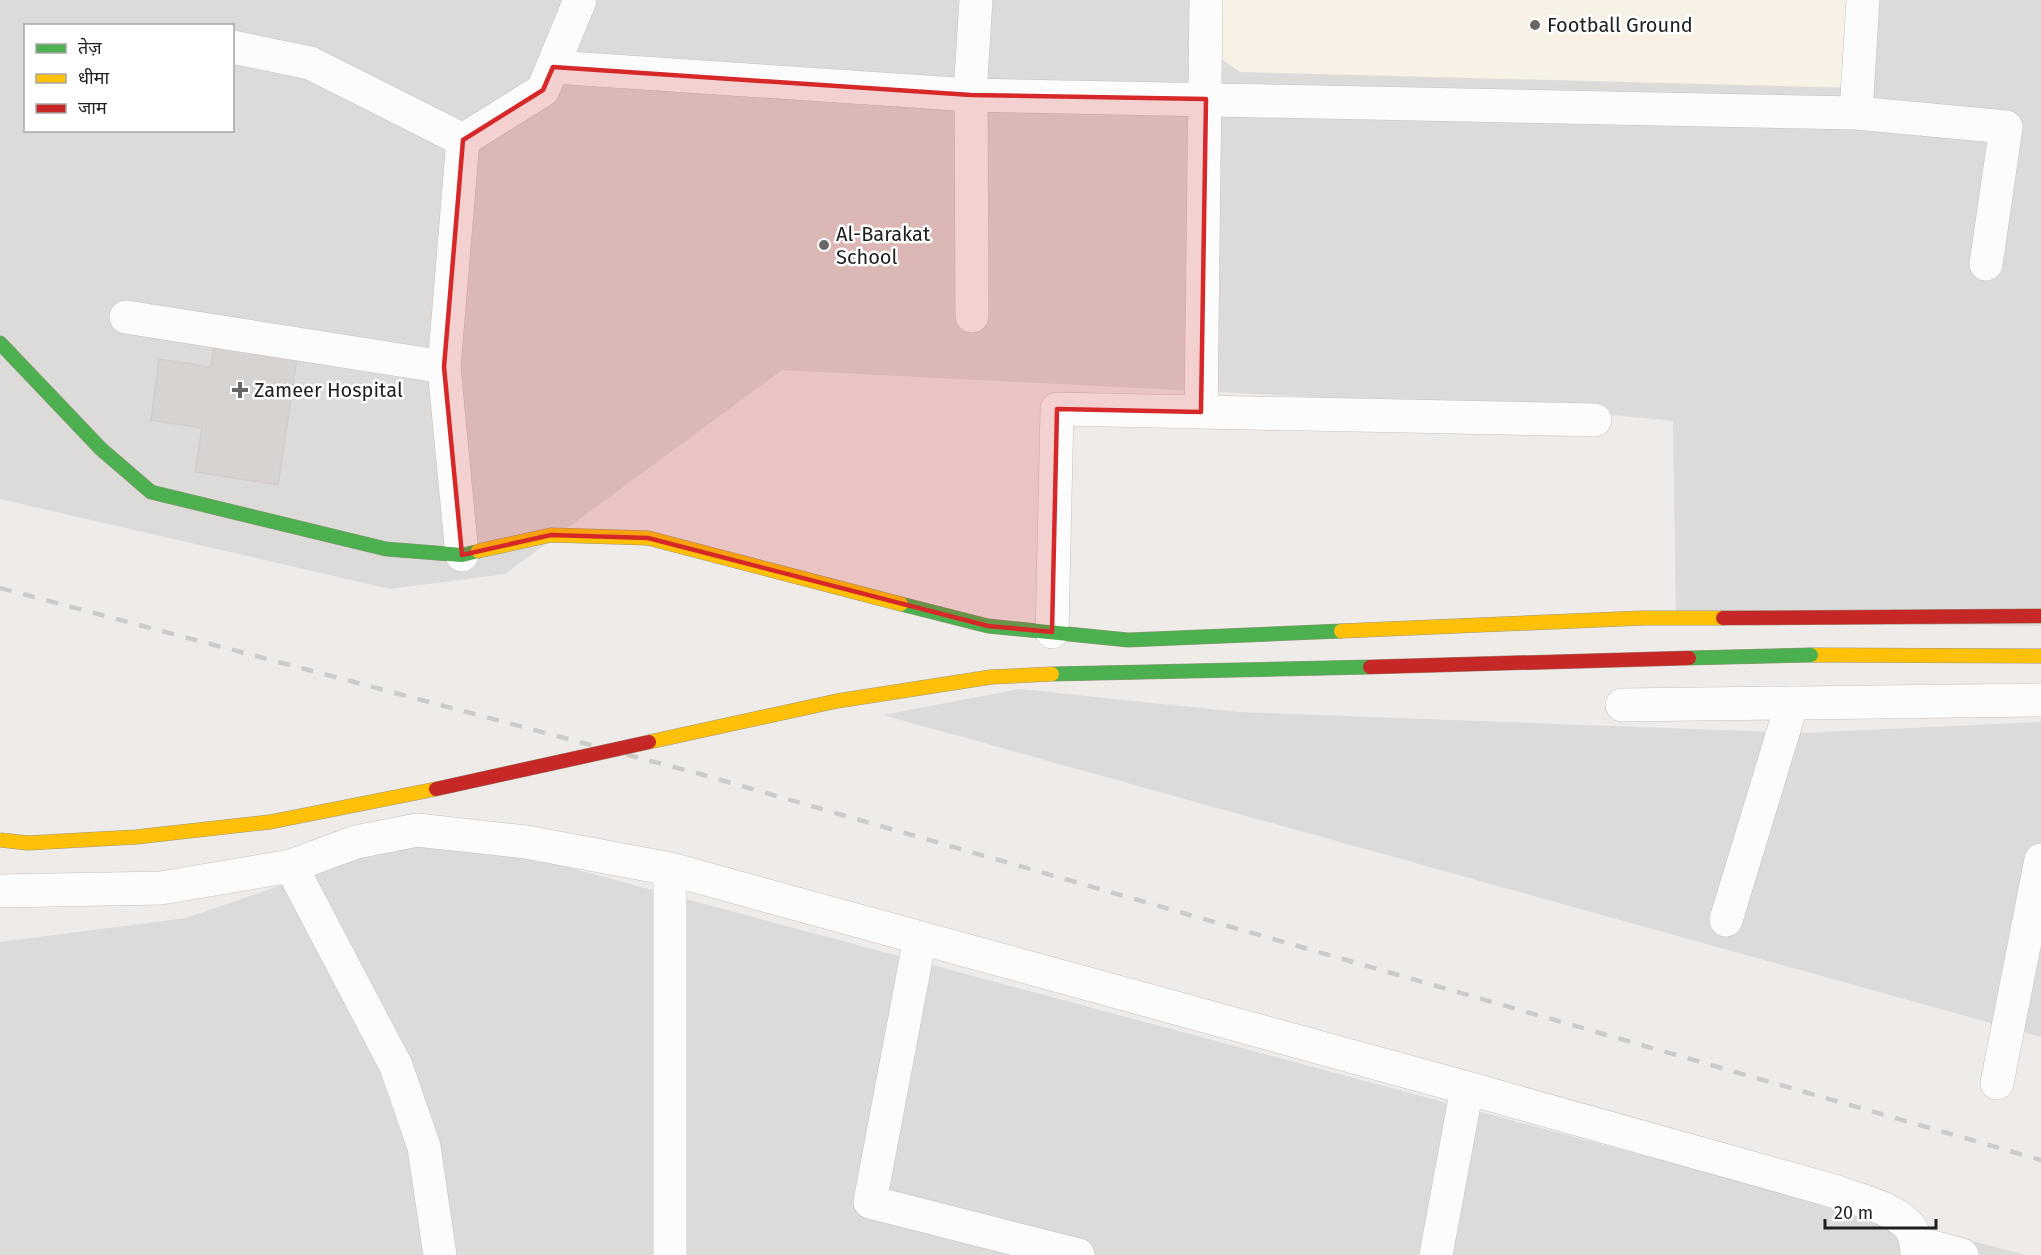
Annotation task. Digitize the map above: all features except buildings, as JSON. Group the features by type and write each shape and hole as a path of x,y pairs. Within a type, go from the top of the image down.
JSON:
{"street":[{"path":"463,140 543,90 580,0"},
{"path":"972,316 971,95 976,0"},
{"path":"1201,412 1206,0"},
{"path":"1856,113 1863,0"},
{"path":"234,47 310,63 463,140"},
{"path":"553,67 971,95 1856,113 2006,127 1986,264"},
{"path":"462,555 444,367 463,140"},
{"path":"126,317 444,367"},
{"path":"0,343 101,449 151,492 386,549 462,555 550,535 648,538 988,626 1128,640 1643,618 2041,616"},
{"path":"1052,632 1057,409 1594,420"},
{"path":"0,840 28,843 136,837 270,822 440,788 837,701 991,677 1135,671 1811,655 2041,656"},
{"path":"1622,705 2041,700"},
{"path":"1726,920 1792,703"},
{"path":"0,891 161,888 291,866 356,842 417,830 526,843 669,869 1837,1192 1889,1211 1909,1225 1917,1249 1962,1255"},
{"path":"1996,1083 2041,860"},
{"path":"291,866 396,1066 424,1147 440,1255"},
{"path":"669,869 670,1255"},
{"path":"920,938 870,1202 1078,1255"},
{"path":"1436,1255 1467,1088"}],"highlighted area":[{"path":"553,67 971,95 1206,99 1201,412 1057,409 1052,632 988,626 648,538 551,535 462,555 444,367 463,140 543,90"}],"shaded area":[{"path":"0,0 2041,0 2041,626 1676,622 1673,421 1552,409 782,370 505,574 390,589 0,499"},
{"name":"Football Ground","path":"1210,0 1864,0 1857,88 1240,72 1207,49"},
{"path":"1019,689 1238,712 1802,733 2041,722 2041,1037 883,715"},
{"path":"436,832 1615,1148 2026,1255 0,1255 0,942 186,918"}],"railway":[{"path":"0,588 700,774 2041,1160"}],"traffic: fast":[{"path":"0,343 101,449 151,492 386,549 462,555 478,551"},
{"path":"901,604 988,626 1128,640 1341,631"},
{"path":"1689,658 1811,655"},
{"path":"1052,674 1370,667"}],"traffic: slow":[{"path":"478,551 551,535 648,538 901,604"},
{"path":"1341,631 1643,618 1723,618"},
{"path":"1811,655 2041,656"},
{"path":"649,742 837,701 991,677 1052,674"},
{"path":"0,840 28,843 136,837 270,822 436,789"}],"traffic: jam":[{"path":"1723,618 2041,616"},
{"path":"1370,667 1689,658"},
{"path":"436,789 649,742"}],"place":[{"name":"Football Ground","path":"1535,25"},
{"name":"Al-Barakat School","path":"824,245"},
{"name":"Zameer Hospital","path":"240,390"}]}
